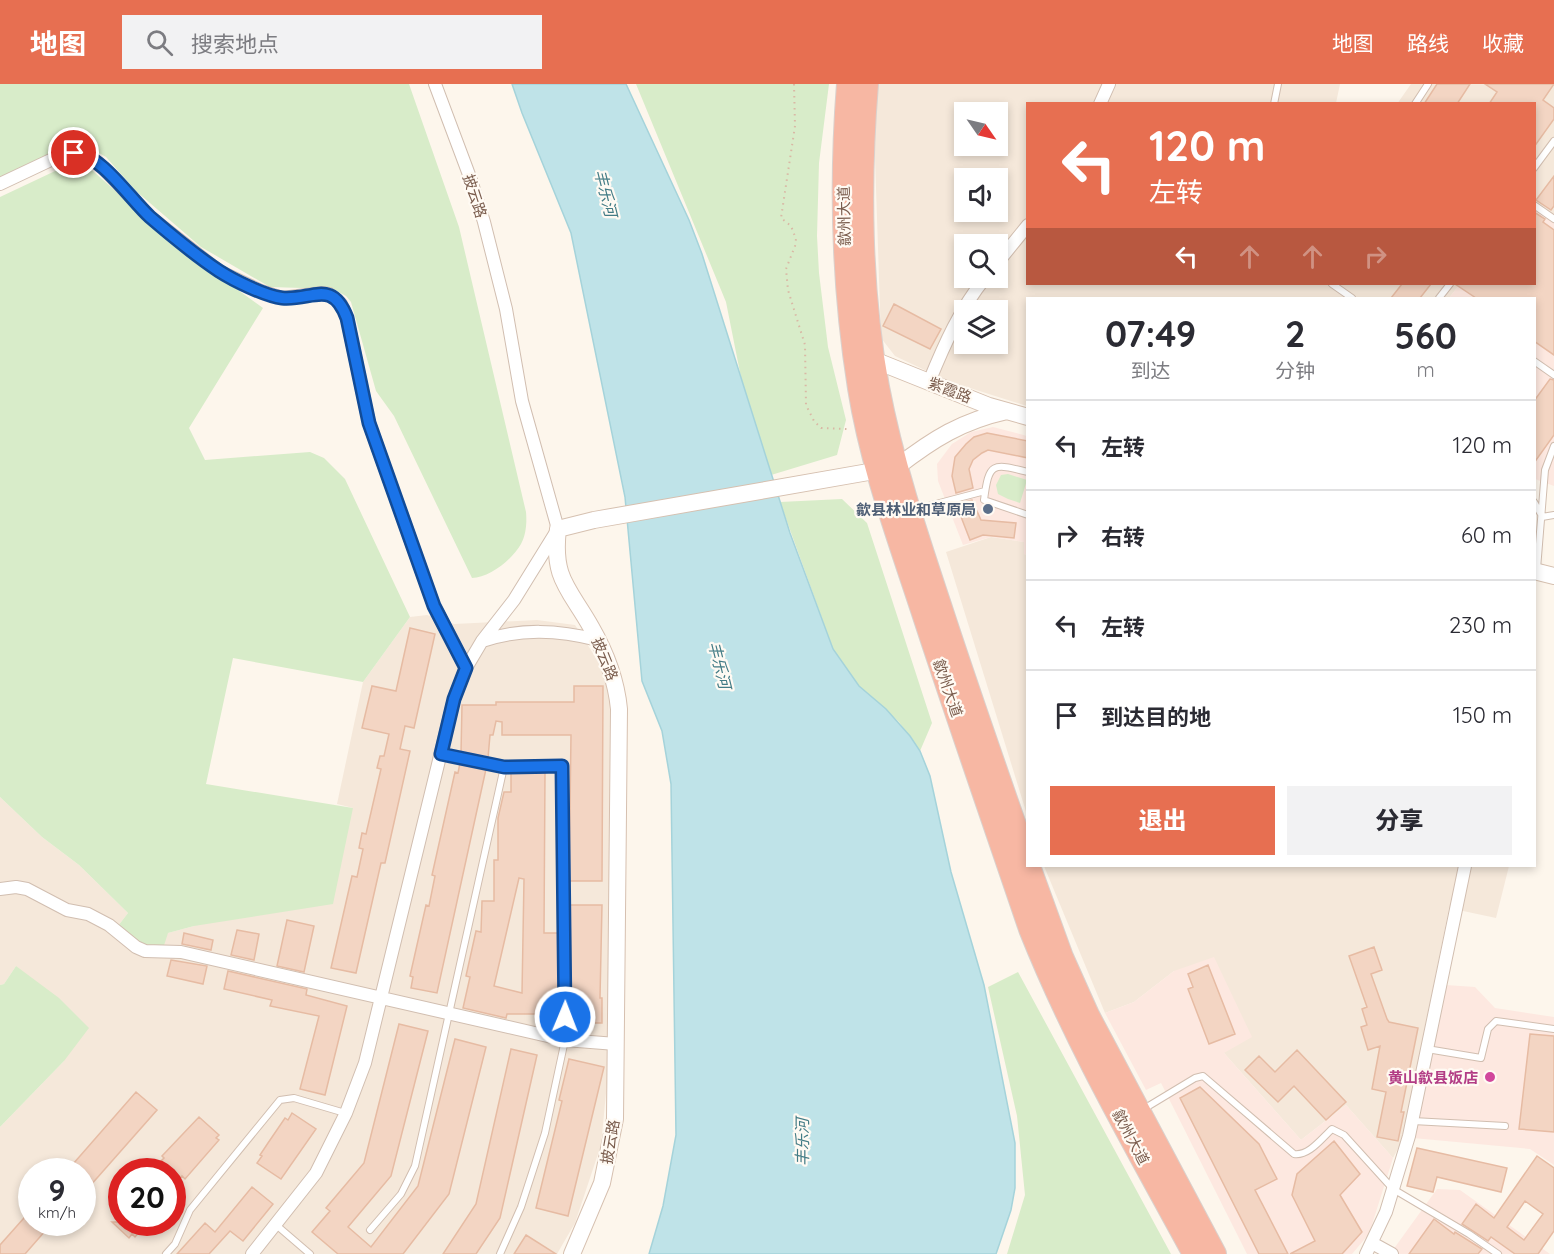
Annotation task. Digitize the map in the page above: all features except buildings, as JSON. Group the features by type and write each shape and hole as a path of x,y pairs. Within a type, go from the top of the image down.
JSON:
{"highway":[{"name":"歙州大道","path":"848,84 844,165 845,257 853,345 859,390 868,430 909,512 1026,858"},
{"name":"歙州大道","path":"867,84 863,211 867,300 887,469 883,494 1041,955 1083,1047 1194,1254"},
{"name":"歙州大道","path":"1029,867 1048,922 1077,991 1215,1254"}],"street":[{"name":"披云路","path":"435,84 467,169 487,233 506,309 522,401 558,530 556,557 561,578 598,640 614,679 619,709 615,1119 607,1163 596,1201 572,1254"},
{"path":"1101,102 1109,84"},
{"path":"0,184 55,158 70,154 85,155 98,163 148,216 219,271 261,291 282,298 322,293 329,294 341,304 347,318 369,423 434,606 466,668"},
{"path":"1008,250 1026,227"},
{"path":"929,382 947,337 977,288"},
{"name":"紫霞路","path":"874,360 1026,416"},
{"path":"252,1254 316,1173 346,1113 365,1063 454,699 466,668 482,641 514,600 558,530 594,519 887,469 954,428 1007,411"},
{"path":"1536,571 1554,576"},
{"path":"482,641 502,634 528,631 557,632 598,640"},
{"path":"1366,1254 1386,1212 1412,1121 1465,867"},
{"path":"0,889 27,889 68,910 88,914 109,925 136,947 145,951 181,952 565,1040 616,1044"},
{"path":"1372,1243 1392,1254"}],"lane":[{"path":"1274,102 1278,84"},
{"path":"1416,102 1428,84"},
{"path":"1536,165 1554,141"},
{"path":"1536,206 1554,219"},
{"path":"1333,285 1351,297"},
{"path":"1536,362 1554,375"},
{"path":"1536,571 1545,471 1554,446"},
{"path":"1026,472 1002,466 995,468 988,475 984,500 1026,514"},
{"path":"909,512 985,491"},
{"path":"1536,506 1542,517"},
{"path":"1542,517 1554,515"},
{"path":"441,754 504,767 562,766 565,1040 545,1133 521,1207 500,1254"},
{"path":"370,1230 401,1194 415,1166 504,767"},
{"path":"1427,1049 1481,1058 1488,1029 1496,1021 1554,1029"},
{"path":"1139,1111 1195,1078 1203,1076 1294,1154 1301,1155 1307,1152 1332,1129 1337,1130 1393,1189 1498,1254"},
{"path":"166,1254 175,1244 190,1210 280,1100 294,1098 346,1113"},
{"path":"1412,1121 1505,1126"},
{"path":"275,1224 310,1254"}],"path":[{"path":"794,84 795,126 781,218 791,226 796,239 786,269 788,290 805,345 806,405 814,421 821,428 868,430"}],"shaded area":[{"path":"878,84 1340,84 1336,102 1026,102 1026,285 1459,285 1450,297 1026,297 1026,406 948,381 895,356 881,338 874,128"},
{"path":"1411,84 1554,84 1554,223 1536,210 1536,102 1398,102"},
{"path":"1536,210 1554,223 1554,486 1536,479 1536,297 1450,297 1459,285 1536,285"},
{"name":"歙县林业和草原局","path":"993,427 1026,436 1026,555 1024,554 1024,542 991,537 963,545 938,481 937,464 952,444 971,432"},
{"path":"991,537 1025,542 1026,812 946,552"},
{"path":"427,615 454,624 537,620 575,625 601,666 610,698 609,1062 601,1145 575,1223 557,1254 0,1254 0,1127 64,1061 16,966 4,984 0,985 0,797 42,837 79,865 128,913 118,926 168,933 194,926 353,808 337,804 363,682 410,617"},
{"path":"1044,867 1509,867 1496,918 1449,908 1402,1141 1393,1158 1346,1105 1301,1140 1224,1053 1174,971 1134,1002 1105,1013"},
{"path":"1214,957 1252,1037 1224,1053 1301,1140 1346,1105 1393,1158 1369,1234 1352,1254 1247,1254 1161,1083 1146,1090 1105,1013 1134,1002 1174,971"},
{"name":"黄山歙县饭店","path":"1446,985 1475,987 1495,1008 1554,1017 1554,1165 1530,1149 1413,1138"},
{"path":"1437,1189 1460,1190 1550,1254 1390,1254"}],"green space":[{"path":"0,84 409,84 459,227 526,512 524,537 512,556 486,575 472,578 394,416 376,391 351,302 346,296 333,289 270,287 201,247 136,191 106,157 92,149 85,147 0,184"},
{"path":"636,84 829,84 819,163 817,236 828,347 846,420 837,455 761,478 726,302"},
{"path":"70,164 85,164 180,248 263,308 189,428 205,460 310,452 324,458 345,479 410,617 363,682 233,658 206,784 353,808 333,904 194,926 168,933 160,958 118,926 128,913 79,865 42,837 0,797 0,197"},
{"path":"1008,474 1026,480 1020,503 998,494 996,485 1001,475"},
{"path":"842,499 867,523 932,723 920,751 899,722 859,686 833,649 780,502"},
{"path":"16,966 59,998 89,1028 64,1061 0,1127 0,985 4,984"},
{"path":"1018,972 1171,1254 1007,1254 1025,1195 1017,1116 988,987"}],"water":[{"name":"丰乐河","path":"512,84 626,84 689,220 702,254 790,533 833,649 859,686 886,709 920,751 930,776 951,872 984,985 1015,1143 1015,1188 1011,1210 996,1254 649,1254 663,1206 676,1135 671,784 662,731 642,681 625,497 571,233"}],"place":[{"name":"歙县林业和草原局","path":"988,509"},
{"name":"黄山歙县饭店","path":"1490,1077"}],"route":[{"path":"74,153 85,155 98,163 148,216 219,271 239,282 282,298 329,294 341,304 345,311 369,423 434,606 466,668 454,699 441,754 504,767 562,766 565,1017"}]}
